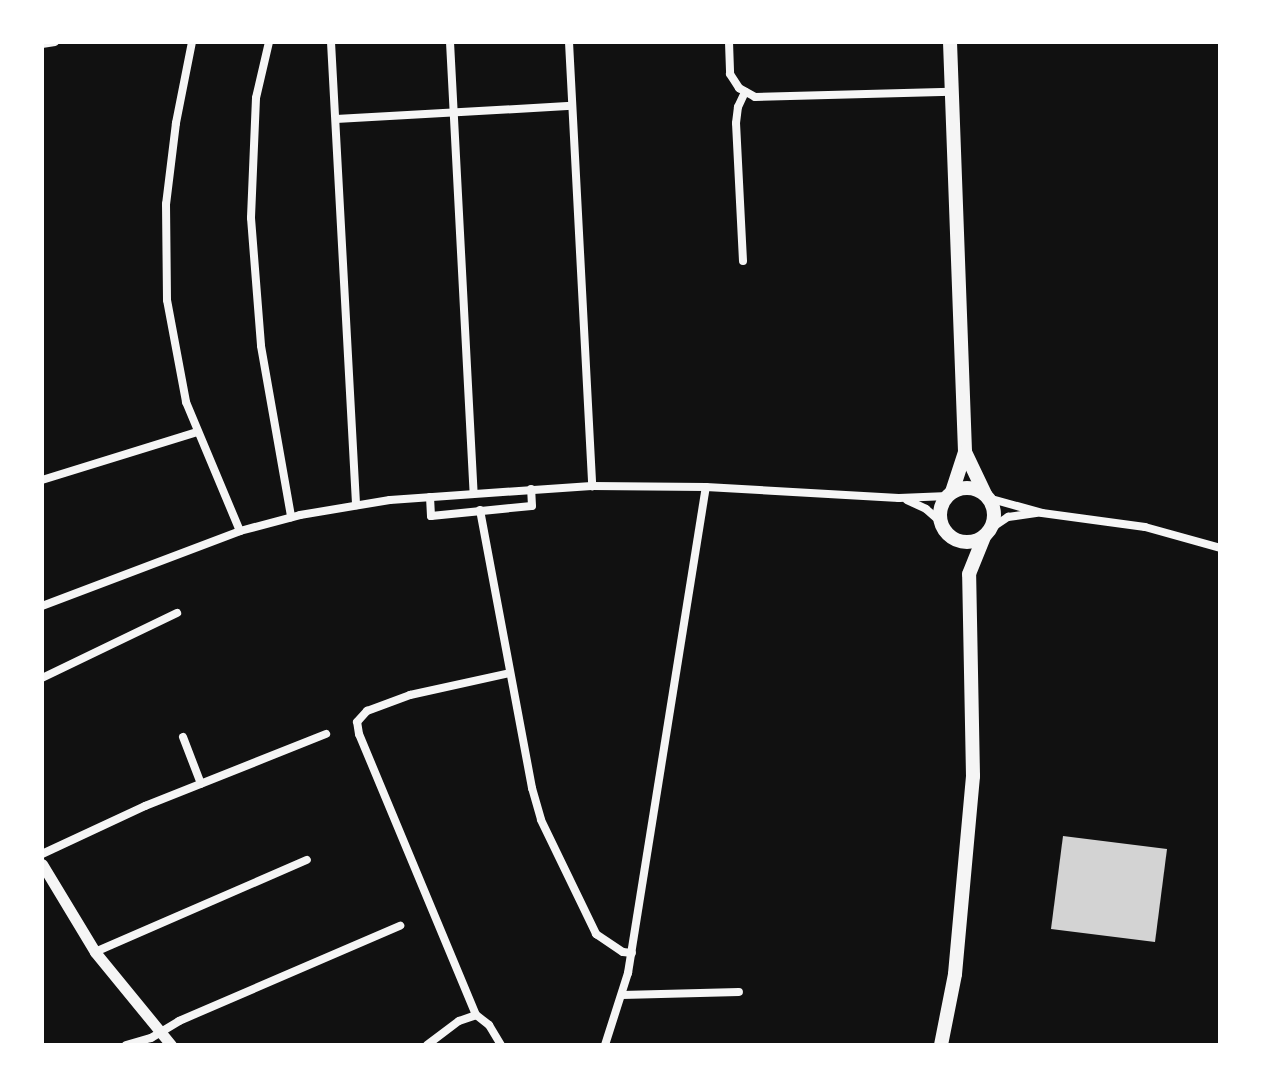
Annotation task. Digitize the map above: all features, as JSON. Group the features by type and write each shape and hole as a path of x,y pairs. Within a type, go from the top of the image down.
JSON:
{"main road":[{"path":"941,1045 955,974 971,807 974,738 969,574 953,537 941,522 941,508 950,494 965,452 950,42"},
{"path":"965,452 994,512 969,574"},
{"path":"950,494 971,488 986,496"},
{"path":"953,537 968,542 987,533"}],"street":[{"path":"42,44 55,42"},
{"path":"192,42 176,123 165,230 172,337 186,402 240,531"},
{"path":"269,42 256,98 251,218 261,346 291,517"},
{"path":"331,42 356,505"},
{"path":"450,42 474,493"},
{"path":"569,42 592,486"},
{"path":"729,42 730,74 745,92 769,99 951,92"},
{"path":"743,261 736,123 738,107 745,92"},
{"path":"336,119 572,106"},
{"path":"42,480 197,432"},
{"path":"42,606 240,531 291,517 356,505 474,493 592,486 706,487 899,498 950,494"},
{"path":"605,1045 632,953 706,487"},
{"path":"430,497 431,516 532,506 531,489"},
{"path":"986,496 1042,513 1145,527 1220,548"},
{"path":"899,498 920,505 941,522"},
{"path":"480,510 532,788 563,872 596,934 623,952 632,953"},
{"path":"987,533 1015,515 1042,513"},
{"path":"42,678 177,613"},
{"path":"501,1045 489,1025 476,1015 359,734 357,722 367,711 410,695 510,673"},
{"path":"42,854 201,784 326,734"},
{"path":"183,737 201,784"},
{"path":"95,952 307,860"},
{"path":"42,864 47,886 95,952 171,1045"},
{"path":"126,1045 160,1033 179,1021 400,926"},
{"path":"622,995 739,992"},
{"path":"427,1045 459,1021 476,1015"}],"building":[{"path":"1063,836 1167,849 1155,942 1051,929"}]}
